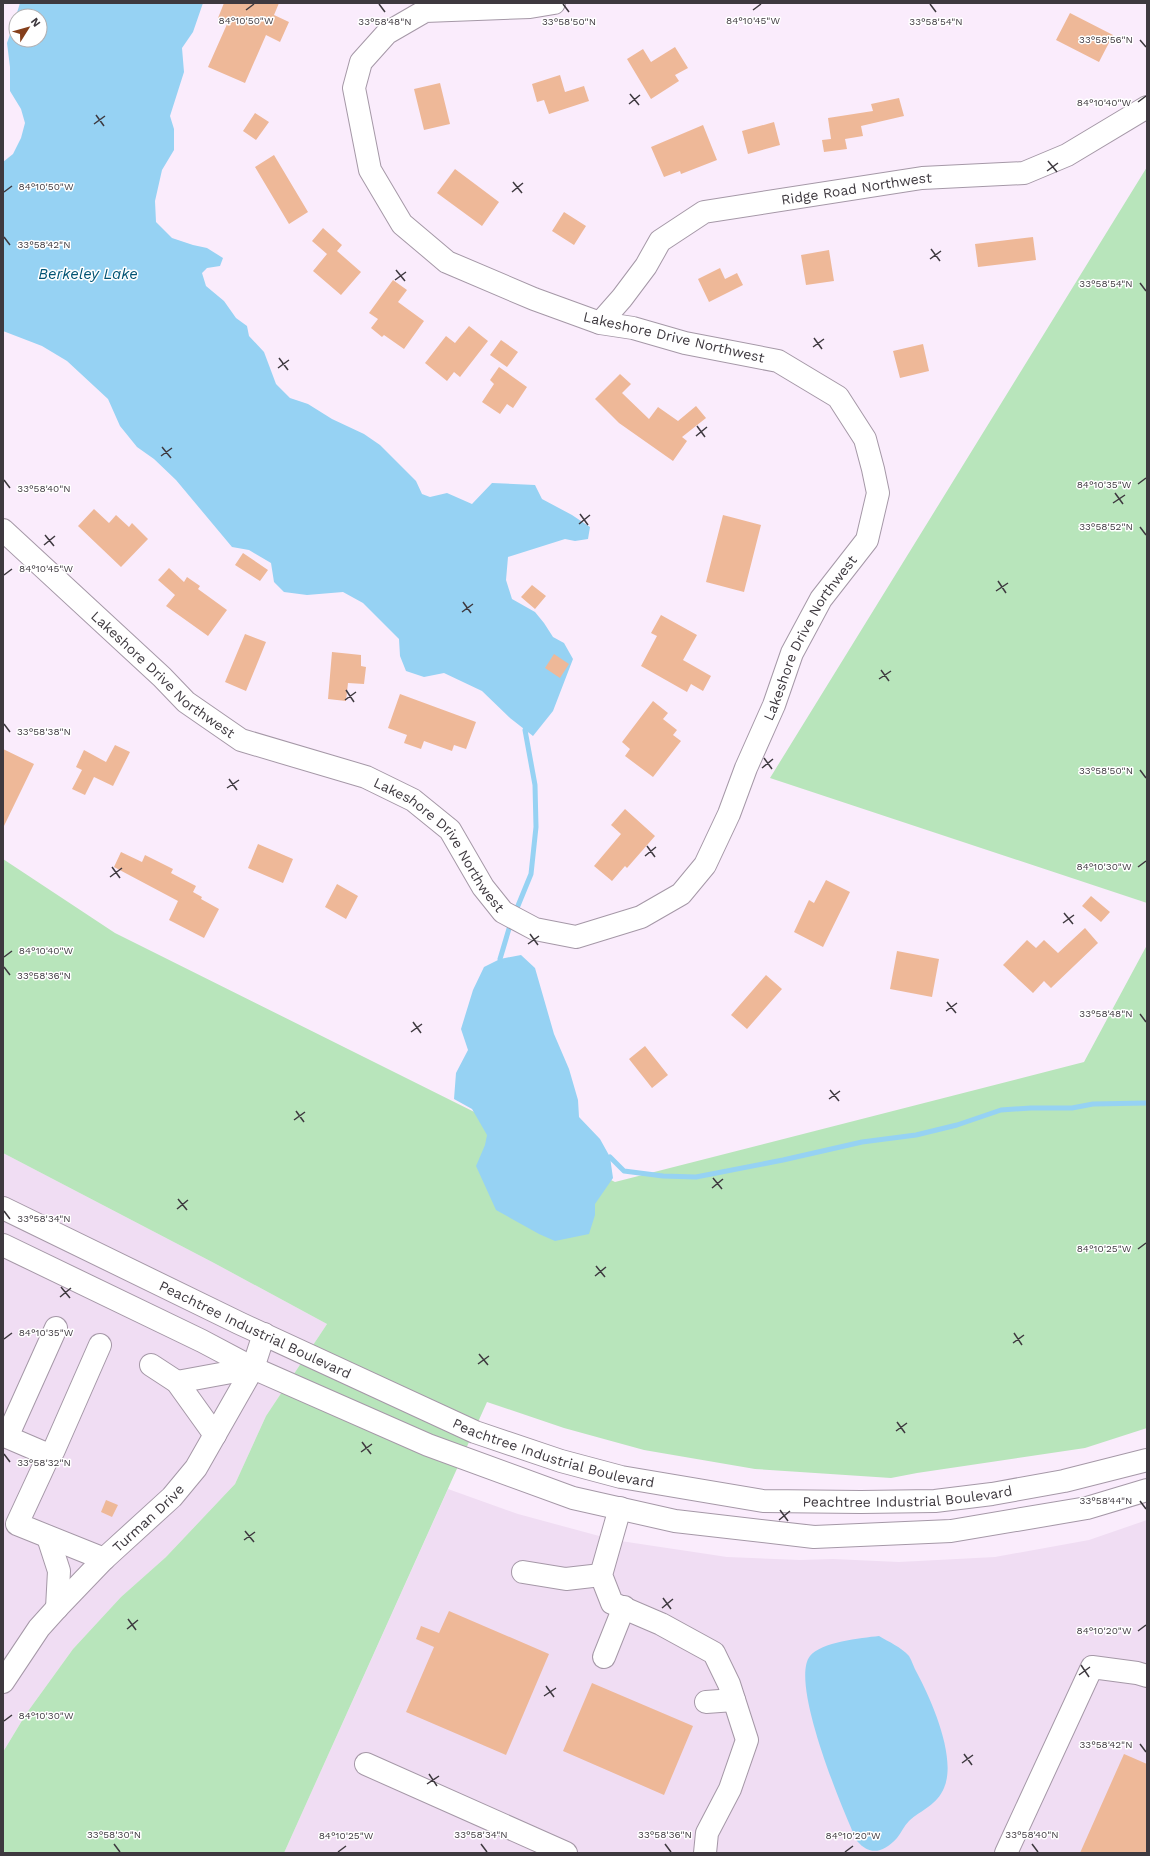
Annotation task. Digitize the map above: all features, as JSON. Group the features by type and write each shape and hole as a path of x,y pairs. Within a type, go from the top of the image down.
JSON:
{"main road":[{"name":"Lakeshore Drive Northwest","path":"3,530 162,677 186,702 240,740 366,777 413,800 450,830 483,887 503,912 535,929 576,937 641,917 681,894 705,865 729,814 746,768 774,705 792,653 821,600 867,540 878,493 865,440 838,397 778,361 685,343 633,328 600,323 534,299 446,262 402,224 370,170 354,88 361,62 387,33 425,11 530,7 554,3"},
{"name":"Ridge Road Northwest","path":"600,323 622,298 646,266 660,241 704,212 922,178 1024,173 1067,155 1147,107"},
{"name":"Peachtree Industrial Boulevard","path":"3,1208 264,1334 475,1432 561,1461 621,1477 763,1501 935,1501 992,1494 1064,1481 1147,1460"},
{"path":"3,1245 202,1341 253,1368 428,1445 573,1498 675,1521 814,1537 951,1531 1087,1508 1147,1490"},
{"path":"50,1455 7,1437 56,1328"},
{"name":"Turman Drive","path":"3,1682 9,1659 104,1559 172,1497 196,1468 253,1368 264,1334"},
{"path":"100,1345 53,1452 50,1455 17,1524 104,1559"},
{"path":"151,1365 177,1382 215,1435"},
{"path":"177,1382 253,1368"},
{"path":"620,1508 601,1575 612,1602 661,1624 714,1653 734,1700 747,1740 730,1788 707,1833 705,1853"},
{"path":"48,1537 59,1571 57,1608"},
{"path":"523,1572 566,1579 601,1575"},
{"path":"604,1657 624,1608"},
{"path":"1006,1853 1092,1667 1137,1673 1147,1676"},
{"path":"706,1702 734,1700"},
{"path":"366,1764 566,1853"}],"shaded area":[{"path":"3,1153 214,1263 327,1324 266,1416 235,1484 166,1557 121,1597 73,1649 26,1714 3,1752"},
{"path":"448,1489 518,1514 614,1540 727,1557 899,1562 995,1557 1089,1540 1147,1520 1147,1853 284,1853"}],"green space":[{"path":"1147,167 1147,903 770,778"},
{"path":"3,859 115,933 615,1182 1084,1062 1147,945 1147,1428 1085,1448 891,1478 755,1469 644,1450 564,1428 487,1402 284,1853 3,1853 3,1752 26,1714 73,1649 121,1597 166,1557 235,1484 266,1416 327,1324 214,1263 3,1153"}],"water":[{"name":"Berkeley Lake","path":"20,3 203,3 193,32 182,48 184,72 170,116 174,129 174,150 162,170 155,201 156,222 172,238 207,248 223,258 220,266 207,268 202,273 206,286 224,301 236,318 247,326 249,336 264,352 276,384 290,398 308,404 332,419 364,434 380,445 416,481 422,494 430,497 447,493 472,504 492,483 535,485 542,499 572,515 590,527 588,539 575,541 565,539 508,557 506,580 512,599 535,612 553,637 564,643 573,659 553,711 533,736 510,718 482,691 444,673 424,677 406,671 400,656 399,639 363,603 343,592 307,595 284,592 274,582 271,563 249,550 232,547 176,480 154,459 137,447 120,426 108,399 67,361 42,346 3,331 3,162 13,154 21,138 25,123 21,109 10,91 10,67 7,43 8,40 8,48 48,48 48,8 18,8"},
{"path":"521,955 535,968 554,1034 569,1069 578,1100 579,1117 600,1139 610,1157 613,1178 595,1204 595,1215 589,1234 555,1241 539,1234 496,1210 476,1166 485,1145 487,1135 472,1109 454,1099 456,1073 468,1050 461,1029 473,990 484,967 500,959"},
{"path":"879,1636 895,1645 910,1658 936,1714 945,1746 947,1776 941,1794 933,1803 909,1821 897,1838 887,1847 877,1851 872,1851 862,1846 857,1841 830,1776 812,1718 805,1670 810,1656 815,1651 823,1647 862,1638"}],"building":[{"path":"224,3 279,3 274,15 289,22 280,42 266,35 245,83 208,67 228,22 218,18"},
{"path":"1070,13 1113,35 1099,62 1056,40"},
{"path":"675,47 688,68 675,75 679,81 651,99 627,59 643,49 651,62"},
{"path":"560,75 565,92 584,86 589,101 549,114 544,100 537,102 532,84"},
{"path":"440,83 450,124 424,130 414,89"},
{"path":"899,98 904,116 861,126 863,136 845,139 847,149 824,152 822,140 831,139 828,118 873,111 871,104"},
{"path":"255,113 269,122 256,140 243,131"},
{"path":"774,122 780,145 748,154 742,131"},
{"path":"703,125 717,160 681,174 680,171 664,177 651,147"},
{"path":"274,155 308,212 289,224 255,167"},
{"path":"455,169 499,202 482,226 437,193"},
{"path":"564,212 586,226 574,245 552,231"},
{"path":"323,228 342,245 337,251 361,272 341,295 313,271 327,254 312,241"},
{"path":"1033,237 1036,260 978,267 975,244"},
{"path":"829,250 834,281 806,285 801,255"},
{"path":"720,268 725,279 737,273 743,285 709,302 698,279"},
{"path":"393,280 407,290 398,302 424,321 404,349 384,335 382,337 371,328 378,319 369,313"},
{"path":"469,326 488,341 460,377 454,372 447,381 425,363 446,336 455,343"},
{"path":"501,340 518,352 507,367 490,355"},
{"path":"923,344 929,371 900,378 893,351"},
{"path":"499,367 527,387 513,408 507,404 500,414 482,402 494,384 490,380"},
{"path":"620,374 631,384 622,393 649,419 658,407 678,421 696,406 706,418 682,437 687,441 673,461 619,423 595,399"},
{"path":"94,509 109,523 116,515 129,527 132,523 148,539 121,567 78,526"},
{"path":"723,515 761,525 744,592 706,582"},
{"path":"243,553 268,570 260,581 235,565"},
{"path":"169,568 184,582 187,577 200,586 198,589 227,610 208,636 166,606 175,595 158,580"},
{"path":"532,585 546,596 535,609 521,597"},
{"path":"661,615 697,635 683,660 711,676 703,691 691,684 687,692 641,666 657,636 651,633"},
{"path":"245,634 266,642 246,691 225,682"},
{"path":"332,652 361,655 361,666 366,667 364,684 348,683 346,701 328,699"},
{"path":"554,654 569,664 560,678 545,668"},
{"path":"400,694 476,722 466,749 454,745 452,751 424,741 421,749 404,743 407,735 388,728"},
{"path":"653,701 668,713 663,719 677,730 673,735 681,741 653,777 625,756 630,749 622,742"},
{"path":"115,745 130,752 113,786 94,777 85,795 72,789 82,770 76,767 84,750 106,762"},
{"path":"3,749 34,764 3,828"},
{"path":"625,809 655,836 627,868 625,866 612,881 594,866 621,834 611,825"},
{"path":"258,844 293,859 283,883 248,868"},
{"path":"121,852 142,862 145,855 173,869 171,873 196,886 193,892 202,897 201,899 219,909 204,938 169,920 178,901 114,867"},
{"path":"826,880 850,892 823,947 794,932 809,900 814,903"},
{"path":"337,884 358,896 346,919 325,907"},
{"path":"1091,896 1110,912 1101,922 1082,906"},
{"path":"1085,928 1098,943 1051,988 1044,981 1033,993 1003,965 1027,940 1036,948 1044,940 1058,953"},
{"path":"897,951 939,959 932,997 890,989"},
{"path":"766,975 782,989 747,1029 731,1015"},
{"path":"645,1046 668,1075 652,1088 629,1059"},
{"path":"106,1500 118,1505 112,1517 101,1512"},
{"path":"449,1611 549,1654 506,1755 406,1712 434,1647 416,1639 421,1626 439,1633"},
{"path":"592,1683 693,1726 664,1795 563,1751"},
{"path":"1124,1754 1147,1764 1147,1853 1080,1853"}],"waterway":[{"path":"515,913 531,874 536,827 535,785 525,730"},
{"path":"500,959 511,922"},
{"path":"610,1157 624,1171 663,1176 696,1177 783,1160 862,1142 916,1135 957,1125 1001,1110 1072,1108 1093,1104 1147,1103"}]}
